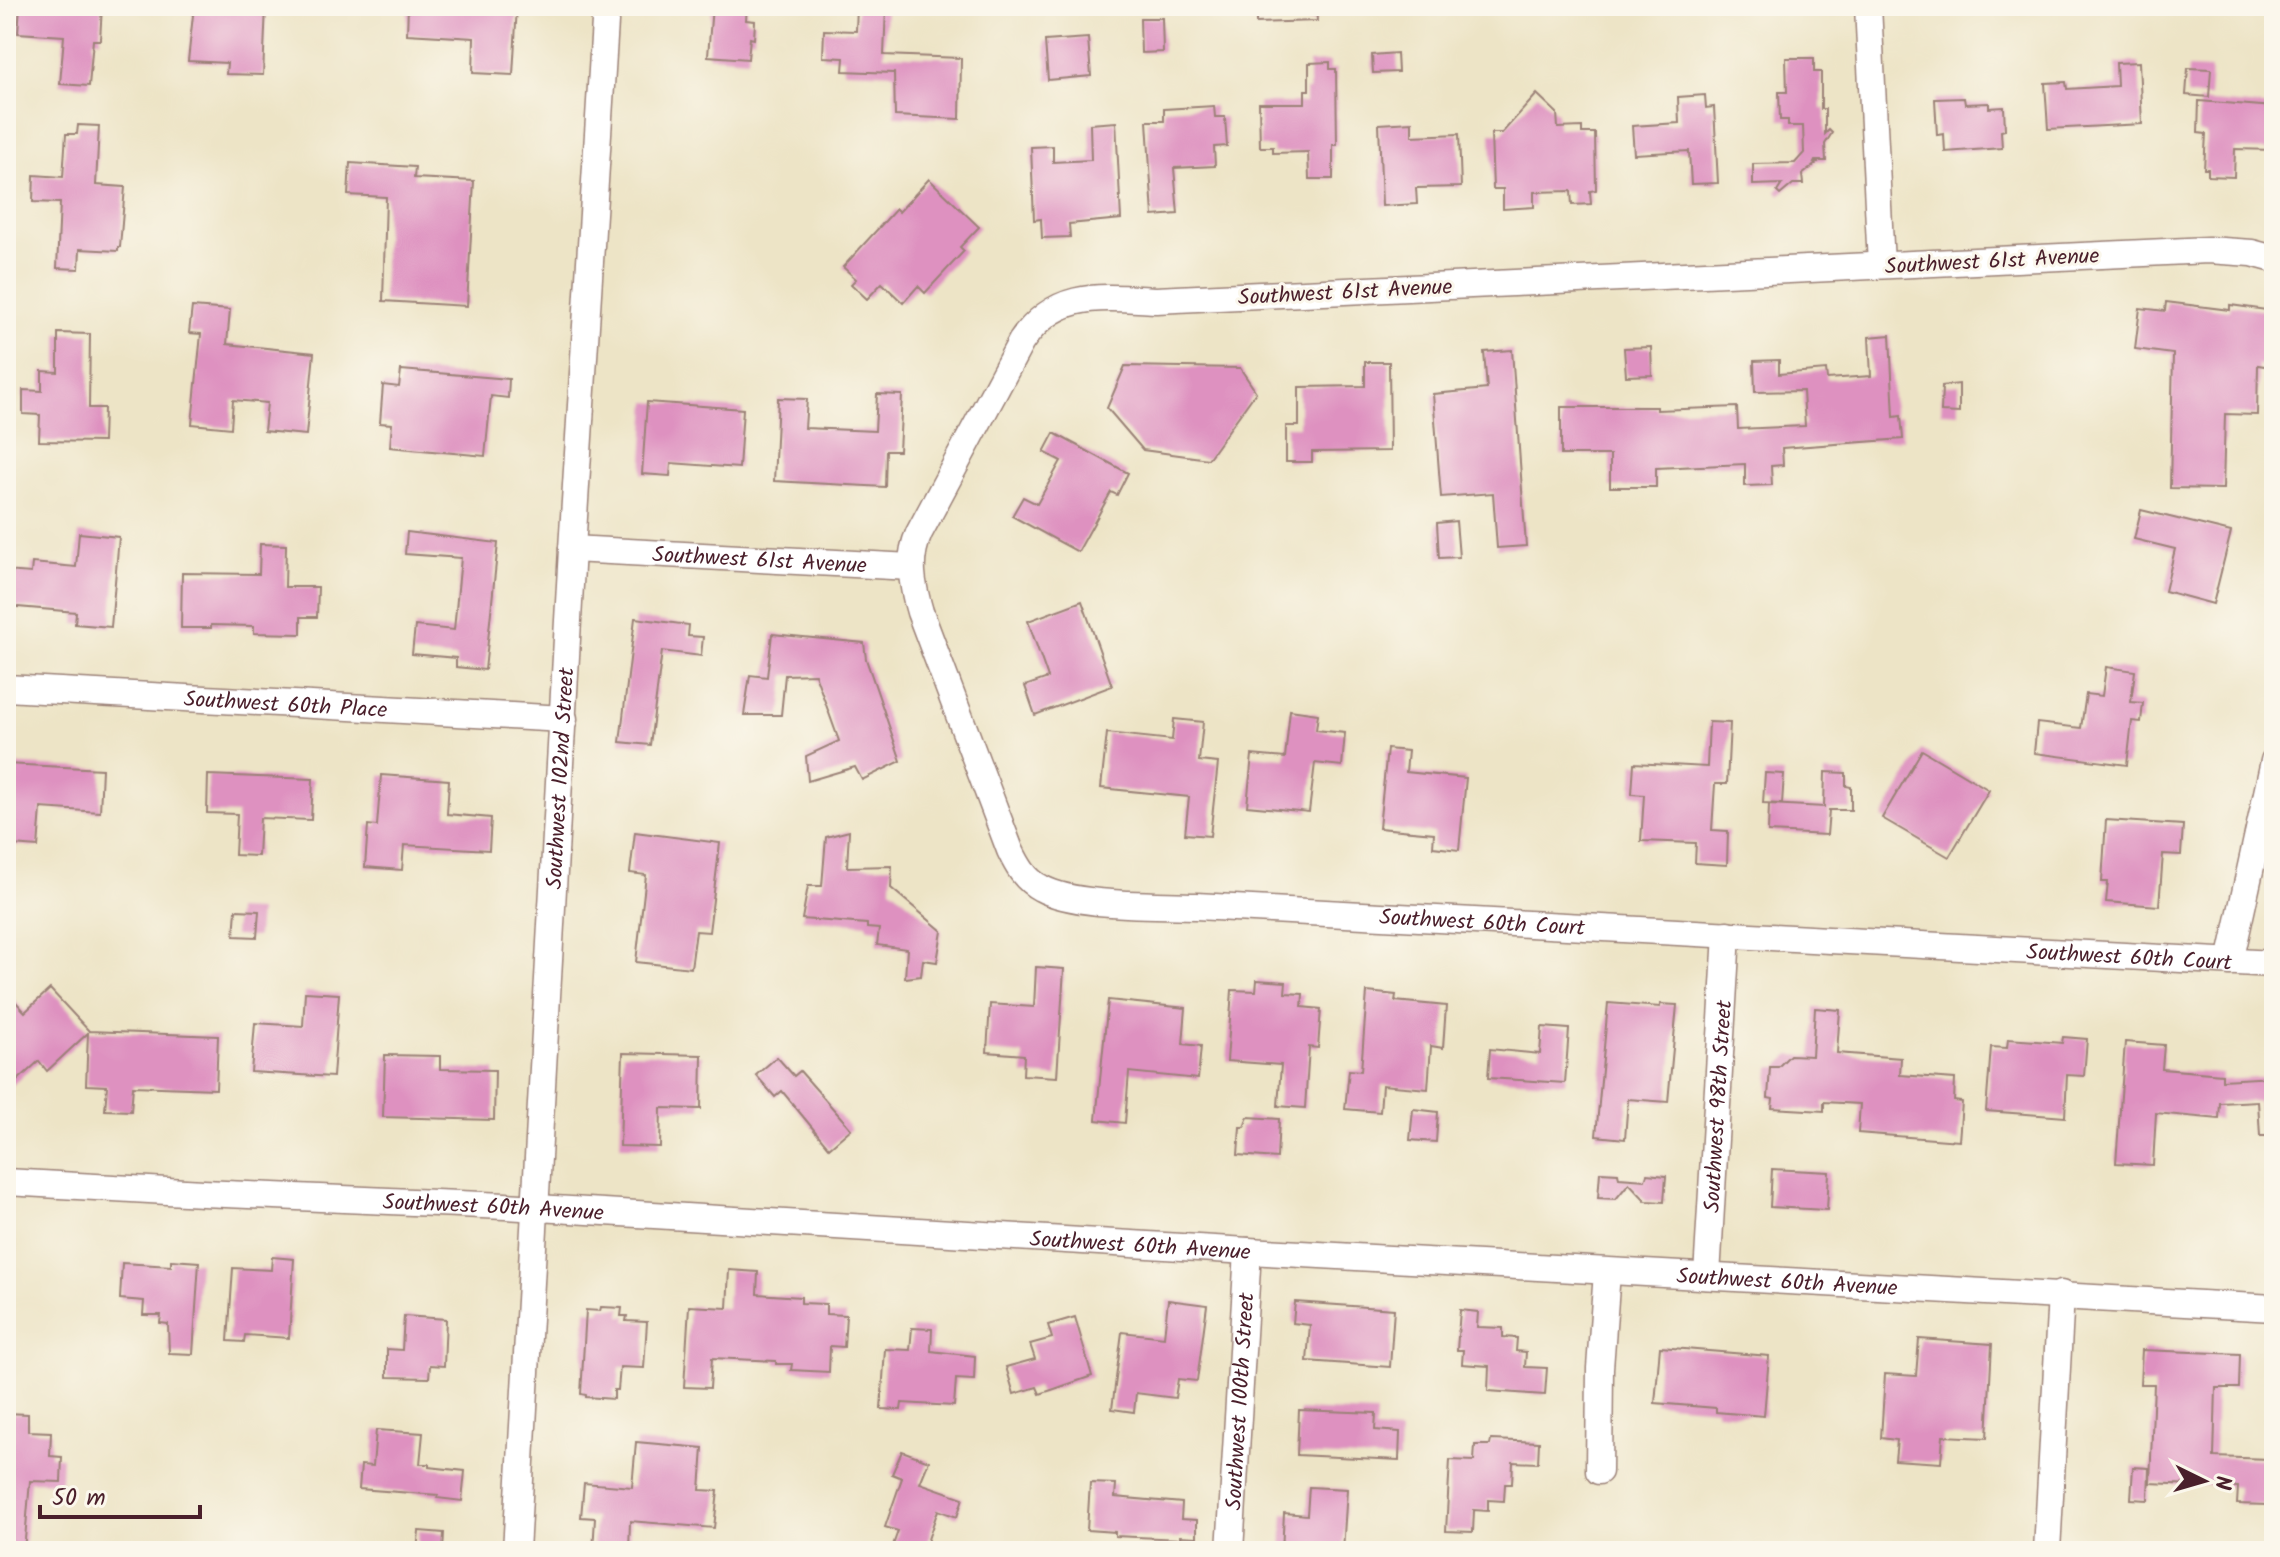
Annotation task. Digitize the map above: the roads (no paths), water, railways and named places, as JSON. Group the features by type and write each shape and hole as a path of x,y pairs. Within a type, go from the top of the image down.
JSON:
{"street":[{"name":"Southwest 102nd Street","path":"516,1551 606,6"},
{"path":"1868,6 1881,265"},
{"name":"Southwest 61st Avenue","path":"572,549 911,567 912,552 919,533 1001,374 1030,327 1052,309 1065,304 1105,298 1171,299 2208,250 2252,253 2274,259"},
{"name":"Southwest 60th Court","path":"911,567 920,612 1005,838 1018,867 1040,888 1056,894 1108,901 2274,964"},
{"name":"Southwest 60th Place","path":"6,688 564,719"},
{"path":"2230,962 2274,761"},
{"name":"Southwest 98th Street","path":"1707,1276 1727,934"},
{"name":"Southwest 60th Avenue","path":"6,1182 535,1208 2274,1308"},
{"name":"Southwest 100th Street","path":"1230,1551 1248,1251"},
{"path":"1599,1471 1600,1368 1607,1272"},
{"path":"2047,1551 2061,1294"}]}
